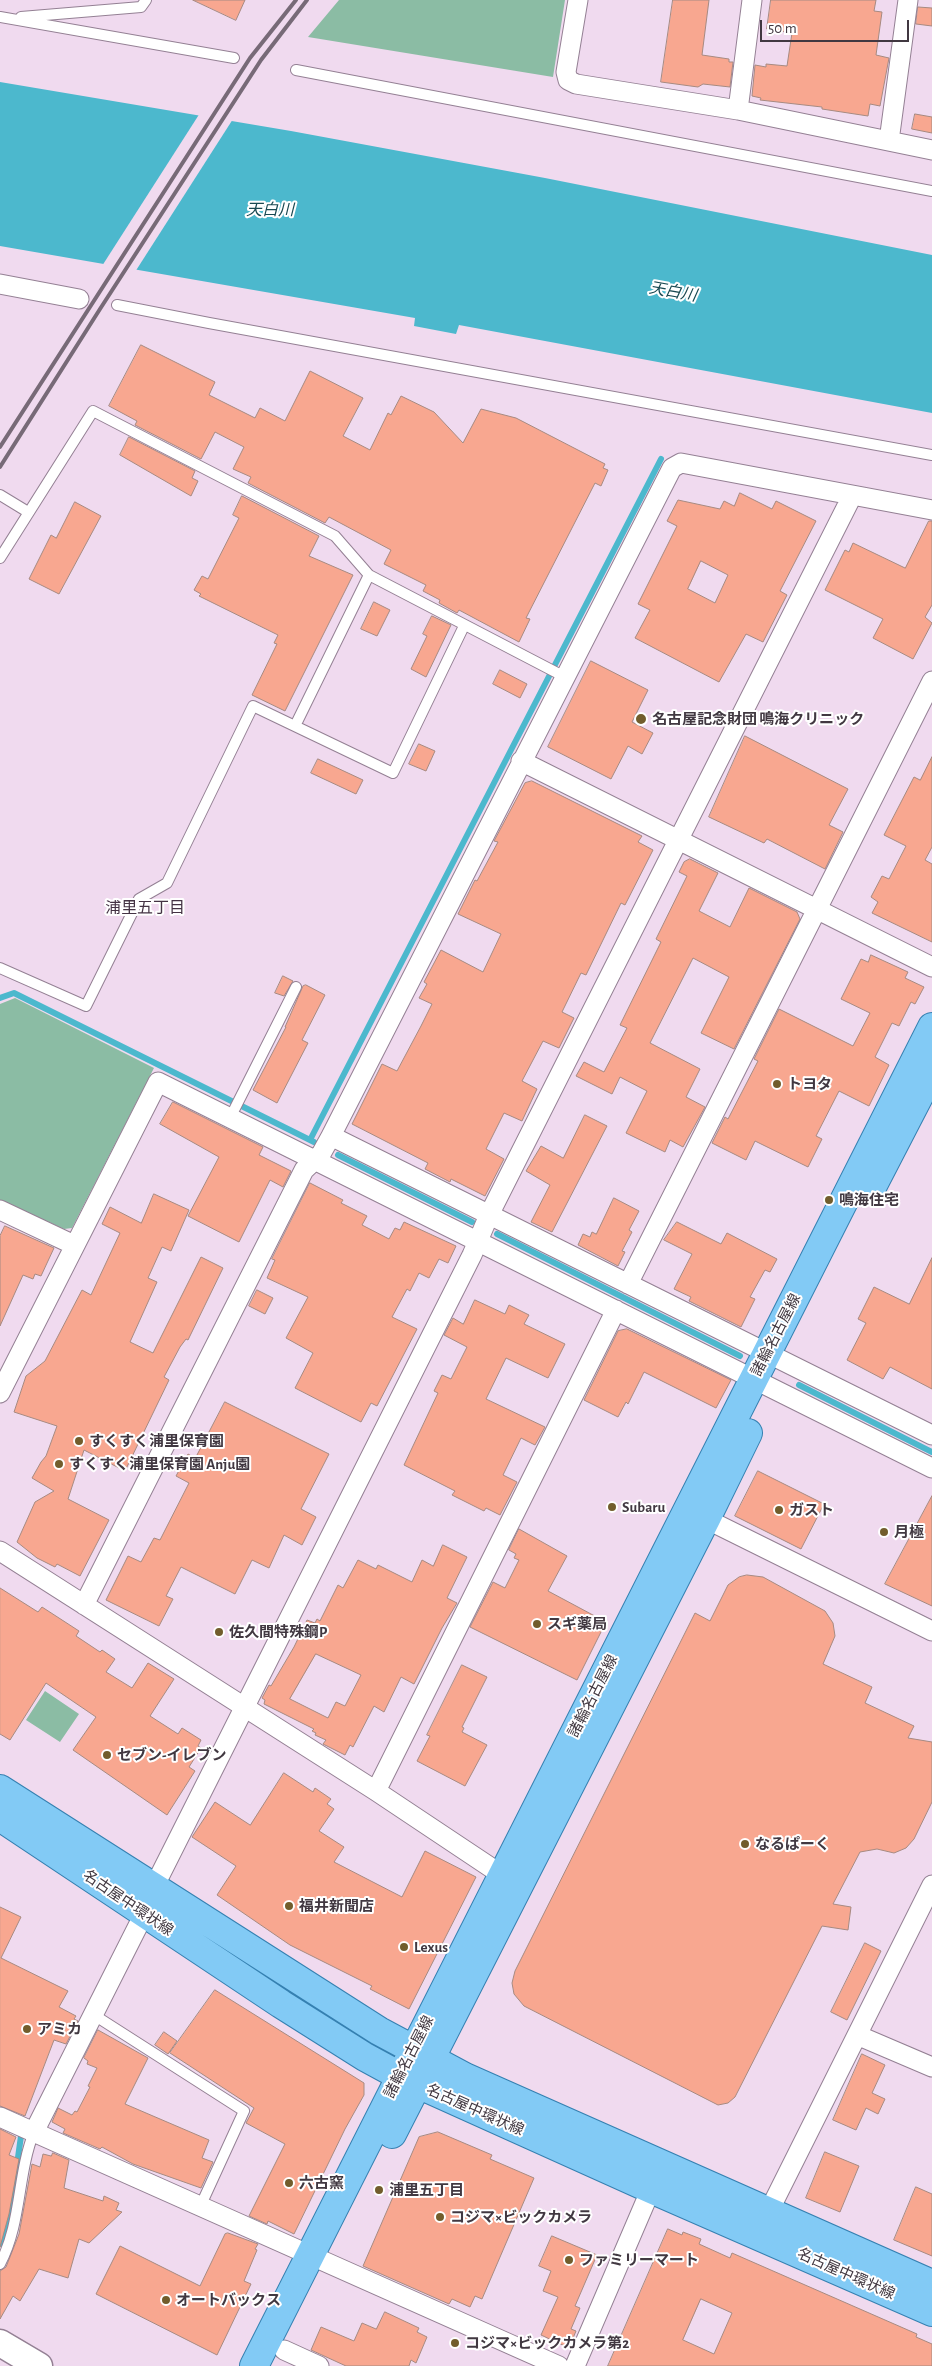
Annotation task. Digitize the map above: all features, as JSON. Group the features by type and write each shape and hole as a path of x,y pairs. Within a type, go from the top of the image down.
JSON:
{"main road":[{"name":"諸輪名古屋線","path":"254,2366 318,2259 697,1514 762,1383 932,1027"},
{"name":"諸輪名古屋線","path":"775,1356 932,1071"},
{"name":"諸輪名古屋線","path":"421,2055 502,1875 697,1514"},
{"name":"名古屋中環状線","path":"0,1789 293,1978 421,2055 932,2284"},
{"name":"名古屋中環状線","path":"0,1817 144,1914 365,2057 409,2080 651,2189 932,2312"},
{"name":"諸輪名古屋線","path":"280,2358 318,2259"},
{"path":"0,2343 39,2366"}],"street":[{"path":"578,0 566,72 568,80 576,84 738,110 932,150"},
{"path":"738,110 752,0"},
{"path":"888,141 908,0"},
{"path":"0,284 79,299"},
{"path":"84,1605 304,1170 315,1160 331,1136 672,468 681,463 932,510"},
{"path":"154,1887 478,1241 489,1215 852,496"},
{"path":"628,1284 932,681"},
{"path":"521,761 932,967"},
{"path":"0,1393 74,1244 158,1082 234,1108 315,1160 932,1468"},
{"path":"331,1136 932,1435"},
{"path":"0,1210 74,1244"},
{"path":"376,1791 616,1310"},
{"path":"697,1514 932,1631"},
{"path":"0,1551 243,1708 376,1791 502,1875"},
{"path":"769,2211 932,1885"},
{"path":"34,2132 144,1914"},
{"path":"857,2035 932,2068"},
{"path":"0,2117 559,2366"},
{"path":"575,2366 651,2189"},
{"path":"280,2358 318,2366"}],"lane":[{"path":"3,18 142,7 146,0"},
{"path":"3,18 234,58"},
{"path":"296,70 932,191"},
{"path":"118,305 208,324 932,456"},
{"path":"0,558 93,411 335,536 369,575 565,677"},
{"path":"0,495 28,512"},
{"path":"295,726 369,575"},
{"path":"0,968 86,1006 139,899 167,883 253,706 393,773 464,626"},
{"path":"234,1108 296,987"},
{"path":"94,2015 244,2111 200,2207"},
{"path":"0,2264 14,2232 28,2146 34,2132"}],"green space":[{"path":"339,0 565,0 553,77 308,37"},
{"path":"15,998 154,1068 72,1228 64,1229 0,1200 0,1004"},
{"path":"45,1691 79,1714 60,1742 26,1720"}],"water":[{"name":"天白川","path":"0,82 291,131 545,178 932,255 932,413 459,325 456,334 414,326 415,318 0,246"}],"pier":[{"path":"200,113 233,119 135,272 102,266"}],"building":[{"path":"193,0 245,0 236,20"},
{"path":"673,0 709,0 702,55 729,59 729,62 733,62 730,87 703,84 698,87 661,82"},
{"path":"771,0 876,0 874,11 882,12 876,55 889,58 880,106 870,104 868,116 822,109 822,107 760,100 761,98 752,96 755,65 766,67 766,64 787,66 792,33 767,29"},
{"path":"918,7 932,8 932,26 916,24"},
{"path":"915,114 932,117 932,133 912,129"},
{"path":"141,345 215,382 209,395 255,418 260,408 285,421 310,371 363,398 343,436 370,450 388,413 391,415 401,396 434,412 463,443 481,409 516,418 605,464 603,468 608,470 601,486 595,483 526,618 530,619 519,642 459,610 457,613 439,603 440,600 423,591 426,585 384,564 391,550 329,517 325,523 248,483 251,477 233,469 244,447 215,432 201,459 135,425 137,421 109,406"},
{"path":"129,437 195,471 192,478 198,481 191,496 120,455"},
{"path":"740,493 772,509 776,501 816,521 780,591 787,595 763,642 746,634 719,682 635,638 650,610 638,604 677,526 667,521 678,500 720,509 724,501 734,506","holes":["701,561 728,575 715,603 688,589"]},
{"path":"242,496 319,536 309,556 353,575 285,711 252,695 277,644 274,643 278,635 199,596 201,594 194,590 202,576 208,579 239,518 233,515"},
{"path":"75,502 101,516 59,594 29,579 51,535 56,538"},
{"path":"929,521 932,521 932,605 925,617 932,623 913,659 873,638 883,619 825,590 845,550 849,552 853,543 905,568"},
{"path":"374,602 390,610 377,636 361,629"},
{"path":"432,616 451,625 426,677 411,669 427,636 423,634"},
{"path":"591,661 648,690 632,722 653,733 642,754 628,746 611,779 548,747"},
{"path":"500,670 527,684 520,698 493,684"},
{"path":"745,736 848,789 829,825 843,832 825,869 767,839 764,843 709,817"},
{"path":"419,744 435,751 426,771 409,764"},
{"path":"932,757 932,847 925,860 932,864 932,942 872,913 878,902 871,897 882,876 889,879 906,846 884,835 914,777 920,780"},
{"path":"318,759 363,780 356,794 311,773"},
{"path":"532,781 642,836 638,842 653,850 625,905 621,903 586,975 581,973 562,1012 574,1018 559,1048 543,1041 522,1081 537,1089 522,1121 504,1113 486,1149 504,1159 485,1196 451,1179 450,1182 425,1169 428,1163 352,1124 382,1064 397,1071 421,1026 432,1004 419,998 427,984 424,982 441,950 483,972 501,934 458,914 475,880 477,881 498,842 494,841 525,783"},
{"path":"690,859 718,873 699,911 730,927 749,888 797,912 800,919 734,1049 701,1033 729,977 693,958 650,1043 700,1069 686,1097 705,1107 683,1147 670,1140 665,1152 626,1133 647,1091 620,1077 612,1094 576,1076 584,1062 604,1072 627,1028 620,1025 661,942 656,939 687,876 679,872 684,862"},
{"path":"871,955 908,972 905,978 924,987 915,1004 911,1002 899,1026 892,1023 875,1057 889,1065 869,1106 839,1091 816,1136 822,1139 808,1167 755,1141 746,1160 712,1143 725,1117 728,1119 758,1061 754,1059 779,1009 853,1046 870,1013 841,999 861,959 868,962"},
{"path":"283,976 293,981 284,996 275,993"},
{"path":"306,985 325,995 302,1040 308,1043 277,1103 253,1090 286,1027 303,986"},
{"path":"173,1102 263,1147 259,1155 291,1171 283,1187 270,1180 239,1242 188,1216 219,1157 160,1124"},
{"path":"585,1115 607,1126 552,1232 531,1222 550,1185 526,1171 541,1146 563,1158"},
{"path":"310,1183 343,1200 341,1203 367,1216 362,1225 389,1239 395,1228 400,1230 404,1222 456,1246 448,1263 439,1259 429,1278 419,1273 410,1291 407,1289 392,1317 417,1329 377,1406 371,1403 361,1422 295,1388 313,1353 286,1338 308,1297 267,1278 275,1260 272,1259"},
{"path":"154,1194 189,1210 171,1251 162,1247 148,1278 157,1282 130,1342 153,1353 201,1257 223,1268 188,1340 186,1339 180,1347 164,1377 169,1380 125,1471 84,1450 68,1499 109,1520 80,1576 57,1564 55,1567 37,1558 17,1542 35,1502 54,1491 32,1478 46,1456 57,1426 14,1412 26,1376 45,1361 82,1290 91,1295 120,1233 102,1224 110,1207 141,1223"},
{"path":"614,1198 639,1211 629,1230 632,1232 622,1251 625,1252 618,1266 578,1245 583,1234 590,1237 592,1232 596,1234"},
{"path":"677,1222 721,1244 727,1233 777,1259 770,1272 765,1270 750,1297 755,1299 741,1327 689,1301 691,1297 674,1289 692,1254 664,1240"},
{"path":"5,1226 54,1248 41,1276 35,1274 33,1279 23,1275 0,1326 0,1236"},
{"path":"932,1258 932,1389 890,1367 883,1379 847,1360 866,1323 858,1319 874,1287 909,1304"},
{"path":"257,1290 273,1298 265,1314 249,1306"},
{"path":"475,1300 505,1314 509,1305 529,1315 524,1324 565,1344 548,1378 506,1358 486,1399 545,1427 535,1445 521,1438 503,1475 517,1482 500,1515 486,1508 484,1511 452,1495 455,1491 404,1465 438,1393 434,1391 442,1375 451,1379 467,1347 444,1335 453,1318 463,1324"},
{"path":"627,1329 731,1380 716,1408 644,1372 628,1404 626,1402 618,1417 584,1400 618,1331"},
{"path":"225,1402 329,1454 301,1509 316,1517 302,1545 284,1535 269,1568 252,1560 235,1594 181,1567 166,1596 173,1599 159,1626 106,1600 128,1556 141,1562 154,1538 160,1540 189,1483 176,1476 188,1454 195,1458"},
{"name":"ガスト","path":"758,1471 824,1504 801,1549 735,1516"},
{"path":"932,1496 932,1606 885,1584"},
{"name":"スギ薬局","path":"519,1529 567,1556 548,1591 606,1622 577,1680 470,1627 493,1582 505,1588 519,1560 514,1558 516,1554 509,1550"},
{"path":"443,1545 467,1557 447,1598 457,1603 442,1628 414,1684 401,1677 384,1712 374,1706 353,1747 350,1745 345,1755 323,1744 326,1740 315,1735 316,1733 312,1731 314,1729 264,1704 265,1700 262,1698 294,1647 307,1620 315,1623 317,1619 320,1621 338,1585 343,1588 358,1560 376,1569 378,1565 412,1582 422,1560 433,1566","holes":["316,1654 361,1675 345,1706 336,1702 328,1718 290,1699"]},
{"name":"なるぱーく","path":"747,1575 763,1577 825,1611 833,1623 835,1636 823,1664 872,1687 865,1703 914,1726 908,1738 932,1742 932,1802 914,1839 906,1848 894,1853 877,1849 860,1852 833,1904 851,1907 848,1930 822,1926 735,2097 728,2103 718,2105 524,2006 514,1994 512,1983 515,1971 695,1613 710,1621 728,1585 739,1577"},
{"path":"0,1588 38,1612 42,1607 79,1631 76,1636 100,1652 102,1650 115,1659 106,1672 132,1688 148,1663 174,1679 150,1716 178,1734 182,1728 201,1740 198,1746 201,1748 189,1767 195,1771 167,1815 73,1750 96,1717 46,1683 10,1740 0,1734"},
{"path":"462,1665 487,1677 462,1727 464,1728 462,1732 487,1745 465,1786 417,1761 430,1736 427,1735"},
{"path":"284,1773 313,1792 315,1788 331,1799 327,1804 334,1809 319,1831 344,1847 334,1862 402,1897 425,1851 476,1877 409,2009 370,1989 372,1986 290,1945 217,1895 236,1866 192,1837 215,1802 250,1825"},
{"path":"0,1907 21,1917 1,1958 68,1991 59,2007 76,2016 74,2019 78,2021 66,2044 54,2040 25,2116 0,2106"},
{"path":"865,1943 881,1951 847,2020 831,2012"},
{"path":"215,1990 364,2083 364,2095 345,2129 294,2234 268,2221 267,2224 249,2216 285,2144 246,2123 254,2108 170,2053"},
{"path":"98,2030 148,2058 125,2104 209,2140 202,2158 213,2162 201,2188 133,2164 102,2147 100,2149 63,2133 65,2129 52,2122 58,2108 72,2115 75,2111 77,2112 90,2087 88,2086 97,2068 87,2064 88,2061 84,2058"},
{"path":"164,2032 177,2041 168,2054 155,2045"},
{"path":"862,2054 885,2065 872,2093 885,2099 878,2114 866,2108 856,2130 833,2120"},
{"path":"0,2129 16,2137 9,2155 19,2159 9,2214 0,2247"},
{"path":"438,2132 492,2155 490,2159 534,2178 482,2299 475,2296 470,2307 452,2299 449,2304 363,2266 419,2137"},
{"path":"825,2152 859,2166 840,2212 806,2198"},
{"path":"53,2153 69,2160 64,2188 103,2201 104,2196 119,2203 116,2210 122,2212 89,2243 79,2239 68,2278 39,2269 20,2301 13,2296 0,2319 0,2271 6,2267 19,2234 32,2164 40,2167 43,2154 51,2156"},
{"path":"916,2187 932,2194 932,2256 894,2240"},
{"path":"668,2229 682,2235 683,2232 701,2239 699,2244 730,2258 732,2253 917,2334 916,2337 932,2344 932,2366 608,2366","holes":["701,2299 732,2313 714,2354 683,2340"]},
{"path":"228,2233 258,2244 244,2281 251,2284 217,2355 96,2294 120,2246 200,2286 225,2234"},
{"path":"552,2236 597,2255 575,2306 580,2308 571,2329 576,2331 569,2348 541,2335 558,2297 543,2291 551,2271 539,2266"},
{"path":"385,2312 419,2328 417,2332 427,2337 416,2363 411,2360 409,2366 346,2366 311,2350 321,2327 354,2341 362,2323 376,2329"}],"waterway":[{"path":"310,1140 661,459"},
{"path":"0,998 14,993 314,1142"},
{"path":"338,1155 472,1222"},
{"path":"497,1234 740,1356"},
{"path":"799,1385 932,1452"},
{"path":"0,2244 10,2215 21,2136"}],"railway":[{"path":"0,447 250,58 296,0"},
{"path":"0,467 261,60 307,0"}],"place":[{"name":"名古屋記念財団 鳴海クリニック","path":"641,719"},
{"name":"トヨタ","path":"777,1084"},
{"name":"鳴海住宅","path":"829,1200"},
{"name":"すくすく浦里保育園","path":"79,1441"},
{"name":"すくすく浦里保育園 Anju園","path":"59,1464"},
{"name":"Subaru","path":"612,1507"},
{"name":"ガスト","path":"779,1510"},
{"name":"月極","path":"884,1532"},
{"name":"スギ薬局","path":"537,1624"},
{"name":"佐久間特殊鋼P","path":"219,1632"},
{"name":"セブン-イレブン","path":"107,1755"},
{"name":"なるぱーく","path":"745,1844"},
{"name":"福井新聞店","path":"289,1906"},
{"name":"Lexus","path":"404,1947"},
{"name":"アミカ","path":"27,2029"},
{"name":"六古窯","path":"289,2183"},
{"name":"浦里五丁目","path":"379,2190"},
{"name":"コジマ×ビックカメラ","path":"440,2217"},
{"name":"ファミリーマート","path":"569,2260"},
{"name":"オートバックス","path":"166,2300"},
{"name":"コジマ×ビックカメラ第2","path":"455,2343"}],"district":[{"name":"浦里五丁目","path":"145,908"}]}
